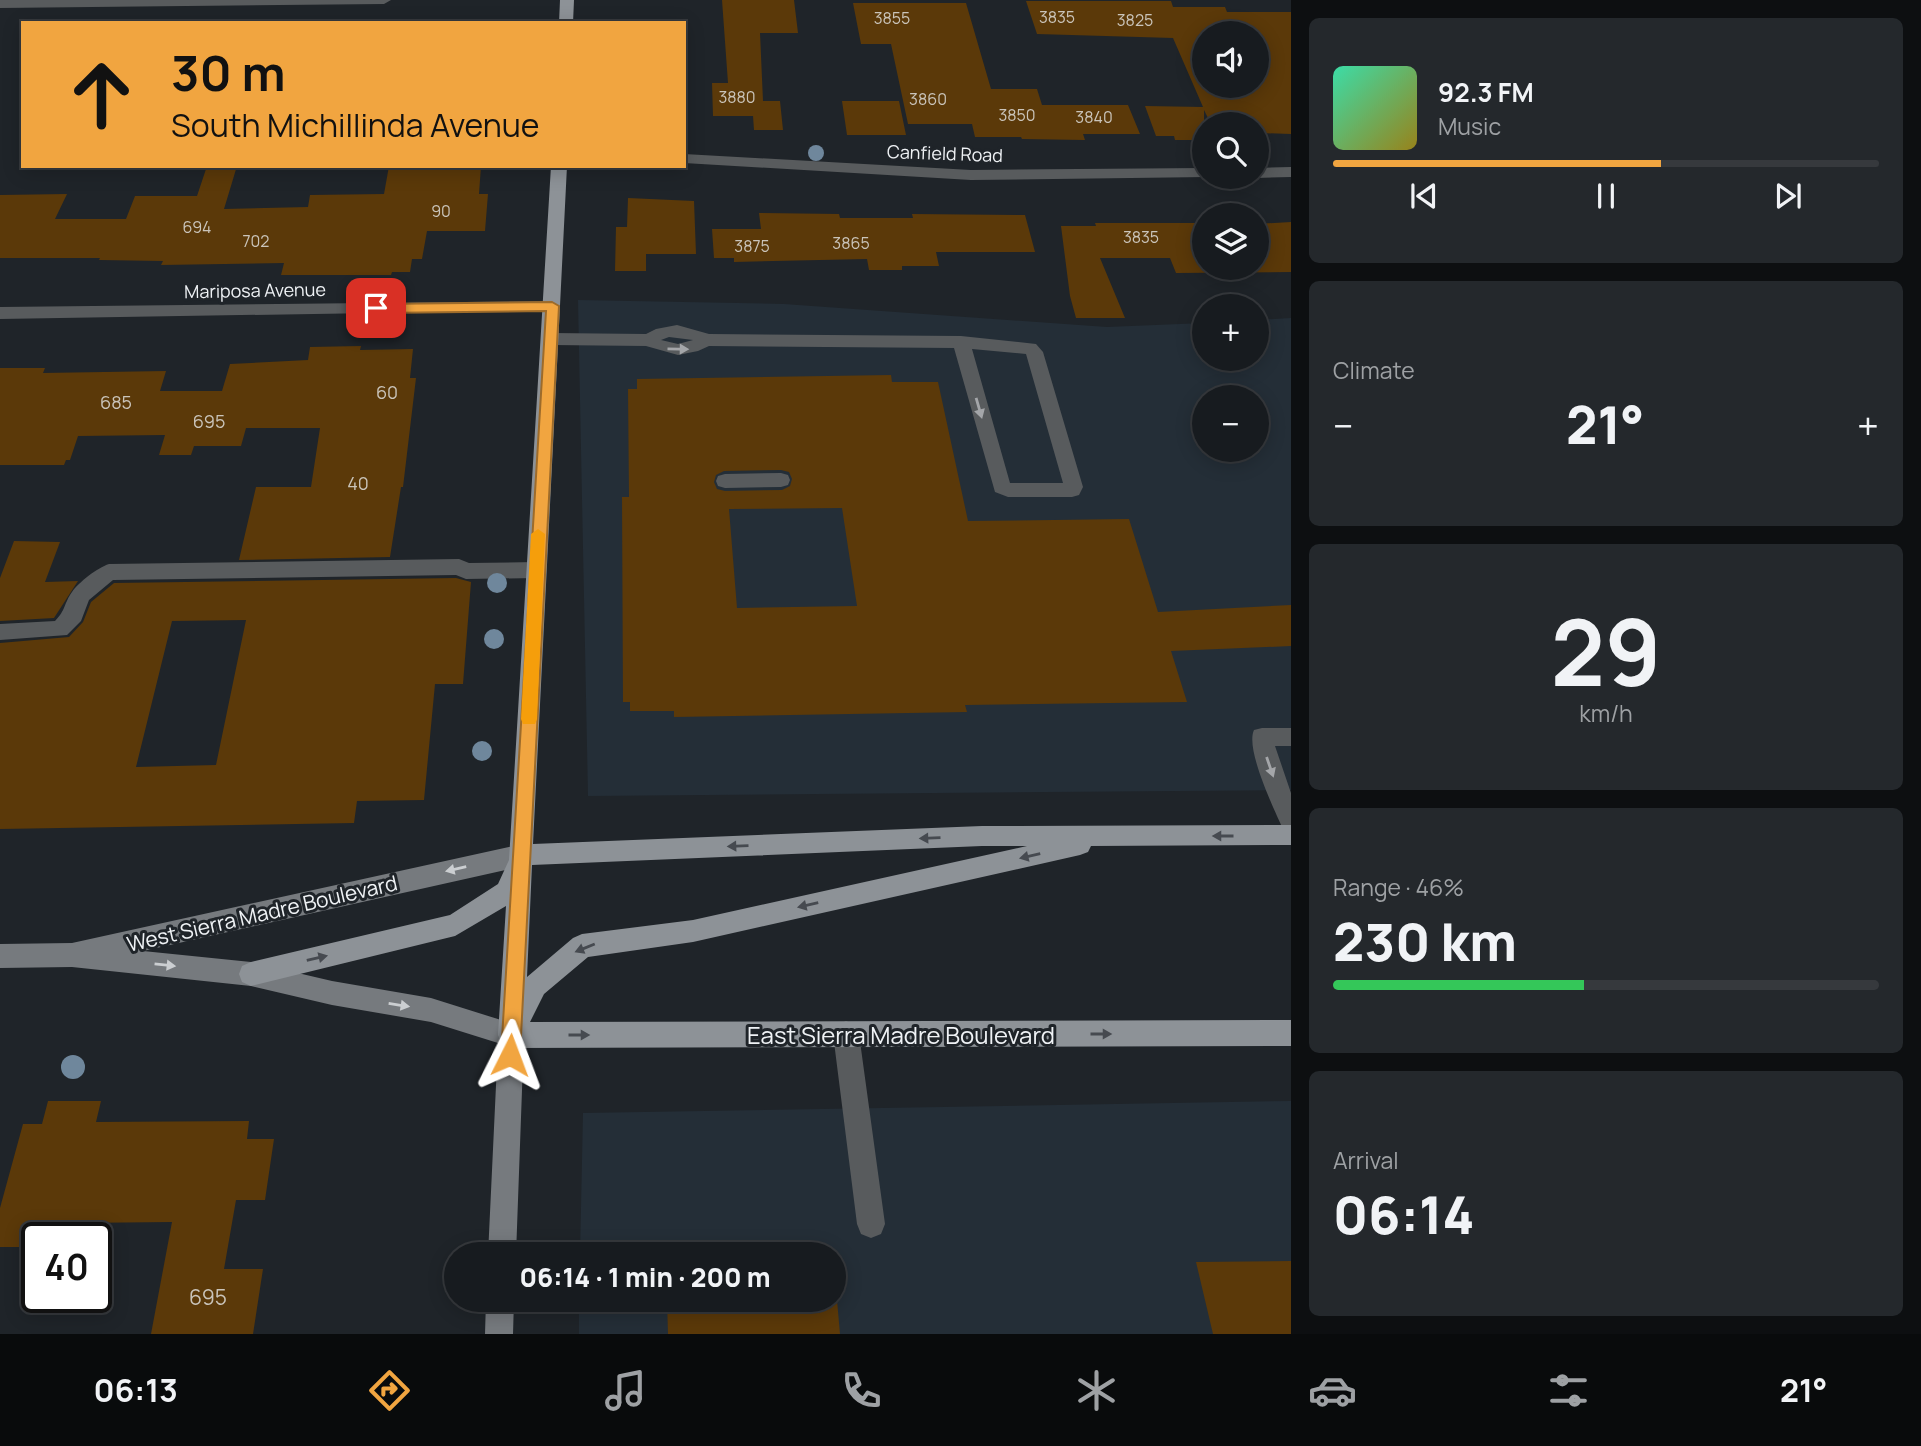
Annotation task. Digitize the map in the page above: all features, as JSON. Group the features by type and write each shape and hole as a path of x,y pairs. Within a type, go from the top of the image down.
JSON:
{"main road":[{"path":"566,21 567,0"},
{"path":"511,1035 559,168"},
{"path":"523,855 982,836 1291,835"},
{"path":"511,1035 535,986 582,946 693,931 1121,836"},
{"path":"251,974 455,925 507,892 523,855"},
{"name":"East Sierra Madre Boulevard","path":"511,1035 1291,1033"}],"street":[{"path":"0,4 384,0"},
{"name":"Canfield Road","path":"686,158 971,175 1192,173"},
{"path":"1269,173 1291,172"},
{"name":"Mariposa Avenue","path":"0,313 552,306"},
{"path":"551,339 649,340 660,348 679,349 695,349 706,340 961,342 1025,346 1032,350 1074,487 1072,490 1004,489 961,342"},
{"path":"725,481 780,480"},
{"path":"0,632 60,629 68,624 74,615 80,596 109,572 460,567 466,572 536,570"},
{"path":"1291,737 1262,737 1267,761 1291,822"},
{"name":"West Sierra Madre Boulevard","path":"0,956 72,955 523,855"},
{"path":"72,955 251,974 332,993 431,1010 511,1035 503,1242"},
{"path":"846,1034 871,1224"},
{"path":"499,1334 500,1312"}],"shaded area":[{"path":"578,300 784,304 1107,327 1192,323 1192,371 1269,371 1269,319 1291,318 1291,790 588,796"},
{"path":"1291,1101 1291,1334 579,1334 579,1312 846,1312 846,1242 580,1242 583,1113"}],"building":[{"path":"722,0 794,0 798,33 760,33 763,101 780,101 783,130 754,130 753,116 713,116 712,83 728,83"},
{"path":"1026,1 1171,1 1173,7 1225,7 1227,12 1291,12 1291,134 1269,133 1269,112 1204,110 1192,112 1192,140 1156,136 1145,106 1203,107 1199,98 1269,98 1269,21 1192,21 1192,82 1173,38 1037,34"},
{"path":"853,3 966,3 991,89 1037,89 1042,105 1128,105 1140,134 1083,134 1085,140 975,137 972,124 908,124 891,44 861,44"},
{"path":"842,101 899,101 906,135 847,135"},
{"path":"206,168 236,168 224,209 308,207 310,195 384,194 389,168 481,168 479,194 488,194 485,231 427,231 422,259 412,259 410,272 392,272 391,275 281,275 284,263 161,265 163,261 0,258 0,195 67,194 55,219 126,219 135,196 197,196"},
{"path":"628,198 694,201 696,254 646,254 646,271 615,271 616,227 627,227"},
{"path":"759,213 839,214 840,218 913,218 912,214 1025,215 1035,252 936,252 939,266 902,266 902,270 869,270 867,259 734,262 734,258 714,258 712,229 761,229"},
{"path":"1291,222 1291,272 1269,272 1269,223"},
{"path":"1095,223 1192,223 1192,273 1176,273 1170,258 1100,258 1125,318 1076,318 1070,296 1061,226 1096,226"},
{"path":"361,346 360,350 413,349 410,378 416,378 403,487 390,557 239,560 256,487 311,487 320,428 246,428 241,446 194,446 191,455 159,455 165,435 78,436 70,460 66,460 64,465 0,465 0,368 45,368 43,373 166,371 160,391 222,391 230,364 308,360 310,347"},
{"path":"891,375 892,382 938,382 968,521 1129,519 1158,612 1291,605 1291,646 1171,651 1187,702 965,705 967,712 674,717 674,711 630,711 630,702 623,702 622,497 629,497 628,389 637,389 637,379","holes":["724,471 789,472 792,479 790,486 782,490 725,491 717,489 714,482 716,475","842,508 857,606 737,608 729,509"]},
{"path":"14,541 60,542 45,582 78,581 54,618 0,621 0,578"},
{"path":"456,578 471,582 463,684 435,684 424,800 357,801 354,823 0,829 0,643 69,637 83,622 91,602 114,583","holes":["246,620 216,765 136,767 172,621"]},
{"path":"48,1101 101,1101 96,1122 249,1121 247,1139 274,1139 265,1200 236,1200 224,1269 263,1269 253,1334 151,1334 172,1222 21,1222 21,1247 0,1247 0,1208 23,1124 42,1124"},
{"path":"1291,1261 1291,1334 1213,1334 1196,1262"},
{"path":"667,1312 838,1312 840,1334 668,1334"}],"slow traffic":[{"path":"529,719 538,534"}],"route":[{"path":"376,308 552,306 510,1055"}]}
